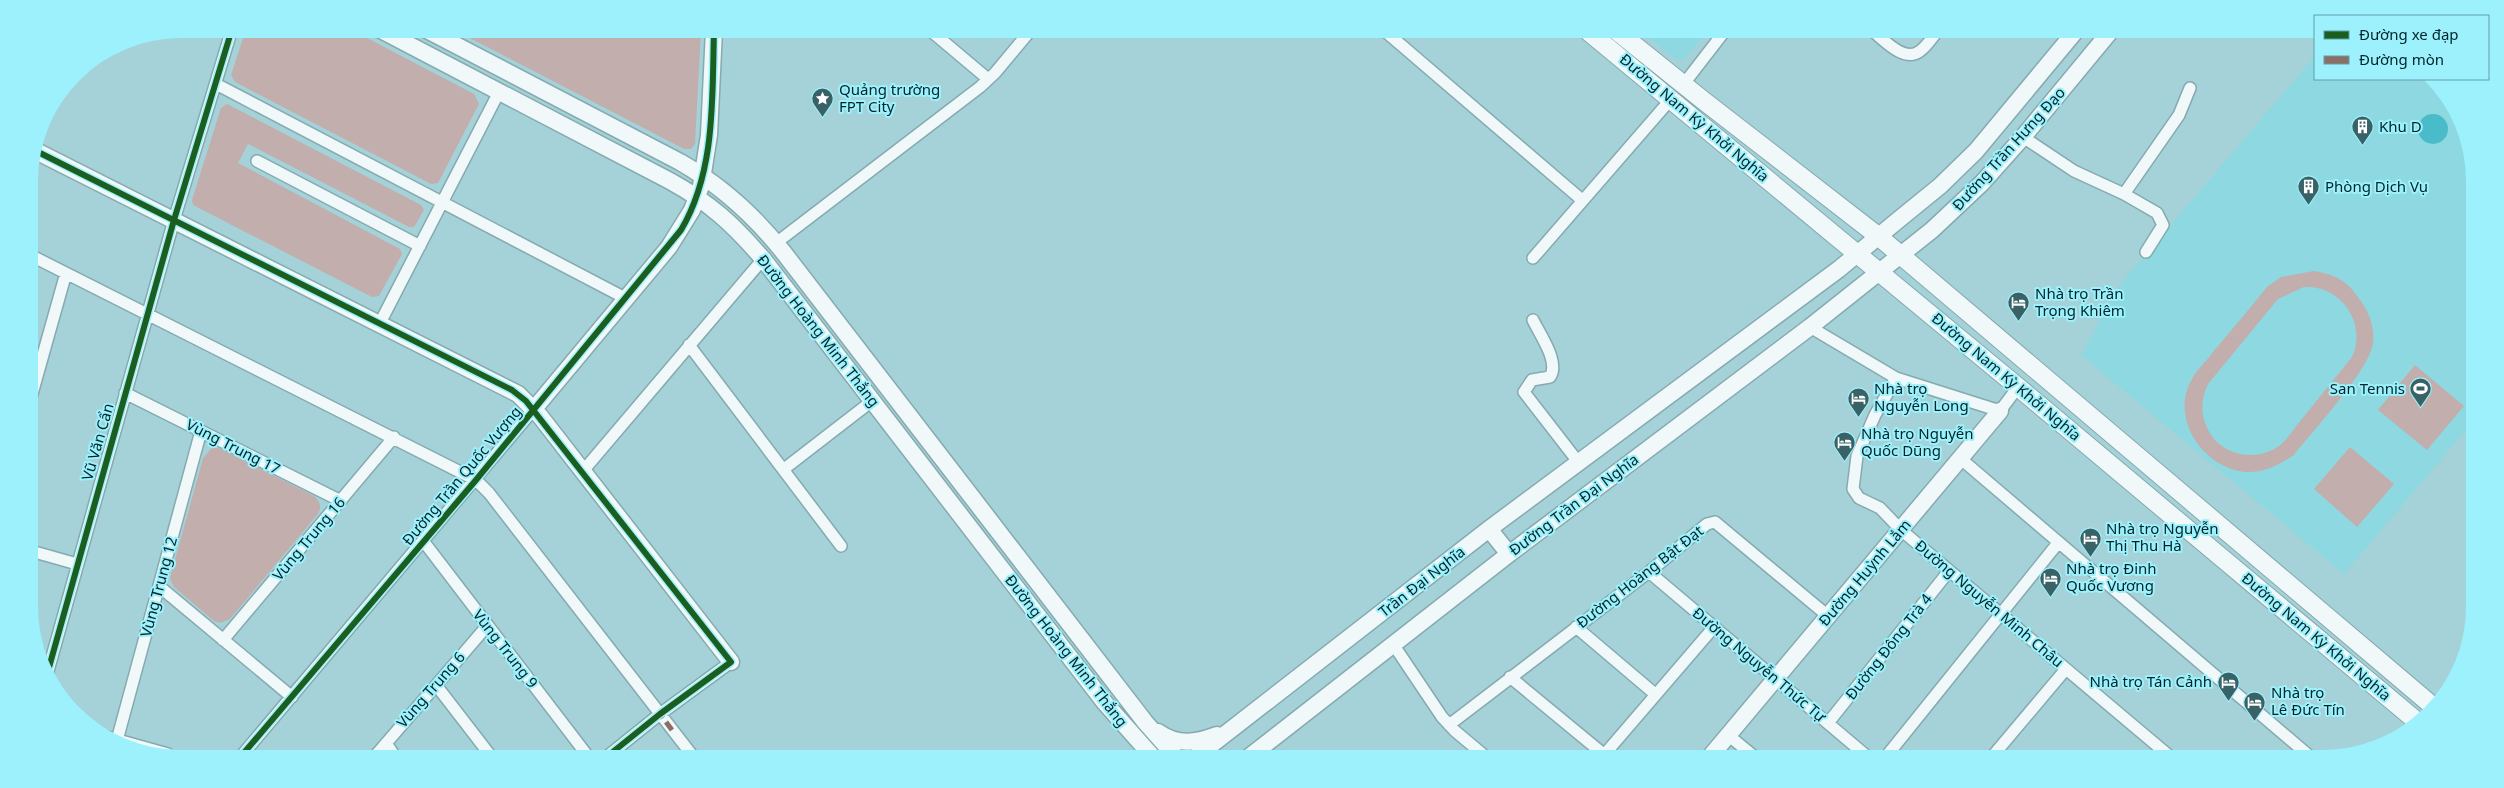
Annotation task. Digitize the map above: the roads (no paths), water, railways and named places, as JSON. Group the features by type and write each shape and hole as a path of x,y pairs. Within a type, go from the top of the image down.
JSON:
{"main road":[{"name":"Đường Hoàng Minh Thắng","path":"393,37 698,196 725,218 763,259 1105,703 1147,750"},
{"name":"Đường Hoàng Minh Thắng","path":"450,37 509,74 703,175 734,198 776,243 1145,722 1170,750"},
{"name":"Đường Trần Quốc Vượng","path":"534,409 627,299 676,237 698,196 703,175 711,114 714,37"},
{"name":"Đường Nam Kỳ Khởi Nghĩa","path":"1595,37 1881,272 2413,718"},
{"name":"Đường Nam Kỳ Khởi Nghĩa","path":"1624,37 1878,236 2430,703"},
{"name":"Đường Trần Hưng Đạo","path":"1857,253 1940,186 1976,151 2071,37"},
{"name":"Đường Trần Hưng Đạo","path":"1901,256 1952,213 2023,137 2106,37"},
{"path":"499,92 509,74"},
{"path":"1671,99 1683,85"},
{"path":"40,153 512,390 534,409 731,662"},
{"name":"Trần Đại Nghĩa","path":"1205,750 1489,530 1857,253"},
{"name":"Đường Trần Đại Nghĩa","path":"1258,750 1509,554 1901,256"},
{"path":"872,401 888,389"},
{"name":"Đường Huỳnh Lắm","path":"1716,750 2000,411"},
{"path":"1489,530 1509,554"},
{"path":"1105,703 1136,750"},
{"path":"1145,722 1163,736 1184,743 1202,740 1231,730"}],"street":[{"name":"Vũ Văn Cẩn","path":"49,665 174,220 230,37"},
{"path":"939,37 988,79"},
{"path":"776,243 988,79 1025,37"},
{"path":"1392,37 1582,200"},
{"path":"1683,85 1720,37"},
{"path":"1880,37 1898,51 1909,54 1919,52 1932,37"},
{"path":"216,84 627,299"},
{"path":"2124,194 2179,115 2190,88"},
{"path":"380,324 499,92"},
{"path":"1534,258 1671,99"},
{"path":"2023,137 2074,171 2124,194 2157,213 2162,220 2161,230 2146,252"},
{"path":"258,161 420,246"},
{"path":"38,259 476,480 489,493 688,750"},
{"path":"583,471 763,259"},
{"path":"38,374 66,273"},
{"path":"1533,320 1547,349 1553,374 1544,380 1532,380 1524,392 1579,462"},
{"path":"1810,327 1896,378 2000,411"},
{"path":"689,345 841,546"},
{"name":"Đường Nguyễn Minh Châu","path":"1896,378 1876,415 1858,456 1853,489 1859,498 1880,508 1901,530 2066,669 2158,750"},
{"name":"Đường Huỳnh Lắm","path":"2000,411 2018,387"},
{"name":"Vùng Trung 17","path":"125,393 340,501"},
{"path":"784,469 872,401"},
{"name":"Đường Trần Quốc Vượng","path":"246,750 424,542 534,409"},
{"name":"Vùng Trung 12","path":"118,736 202,431"},
{"name":"Vùng Trung 16","path":"223,640 394,437"},
{"path":"1961,459 2302,750"},
{"name":"Đường Hoàng Bật Đạt","path":"1449,725 1649,572 1707,524 1715,522 1828,616"},
{"name":"Vùng Trung 9","path":"424,542 584,750"},
{"path":"1891,750 2058,543"},
{"path":"37,553 78,564"},
{"name":"Đường Đông Trà 4","path":"1828,723 1949,571"},
{"name":"Đường Nguyễn Thức Tự","path":"1649,572 1860,750"},
{"path":"160,587 292,697"},
{"name":"Vùng Trung 6","path":"380,750 487,626"},
{"path":"1576,627 1655,694"},
{"path":"1611,750 1655,694 1714,627"},
{"path":"1393,644 1449,725 1478,750"},
{"path":"615,750 660,714 731,662"},
{"path":"1998,750 2066,669"},
{"path":"1510,677 1599,750"},
{"path":"436,684 486,750"},
{"path":"1728,735 1746,750"},
{"path":"386,743 391,750"}],"place":[{"name":"Quảng trường FPT City","path":"823,118"},
{"name":"Khu D","path":"2363,146"},
{"name":"Phòng Dịch Vụ","path":"2309,206"},
{"name":"Nhà trọ Trần Trọng Khiêm","path":"2019,322"},
{"name":"San Tennis","path":"2421,408"},
{"name":"Nhà trọ Nguyễn Long","path":"1858,417"},
{"name":"Nhà trọ Nguyễn Quốc Dũng","path":"1845,462"},
{"name":"Nhà trọ Nguyễn Thị Thu Hà","path":"2090,557"},
{"name":"Nhà trọ Đinh Quốc Vương","path":"2050,597"},
{"name":"Nhà trọ Tán Cảnh","path":"2228,701"},
{"name":"Nhà trọ Lê Đức Tín","path":"2255,721"}]}
